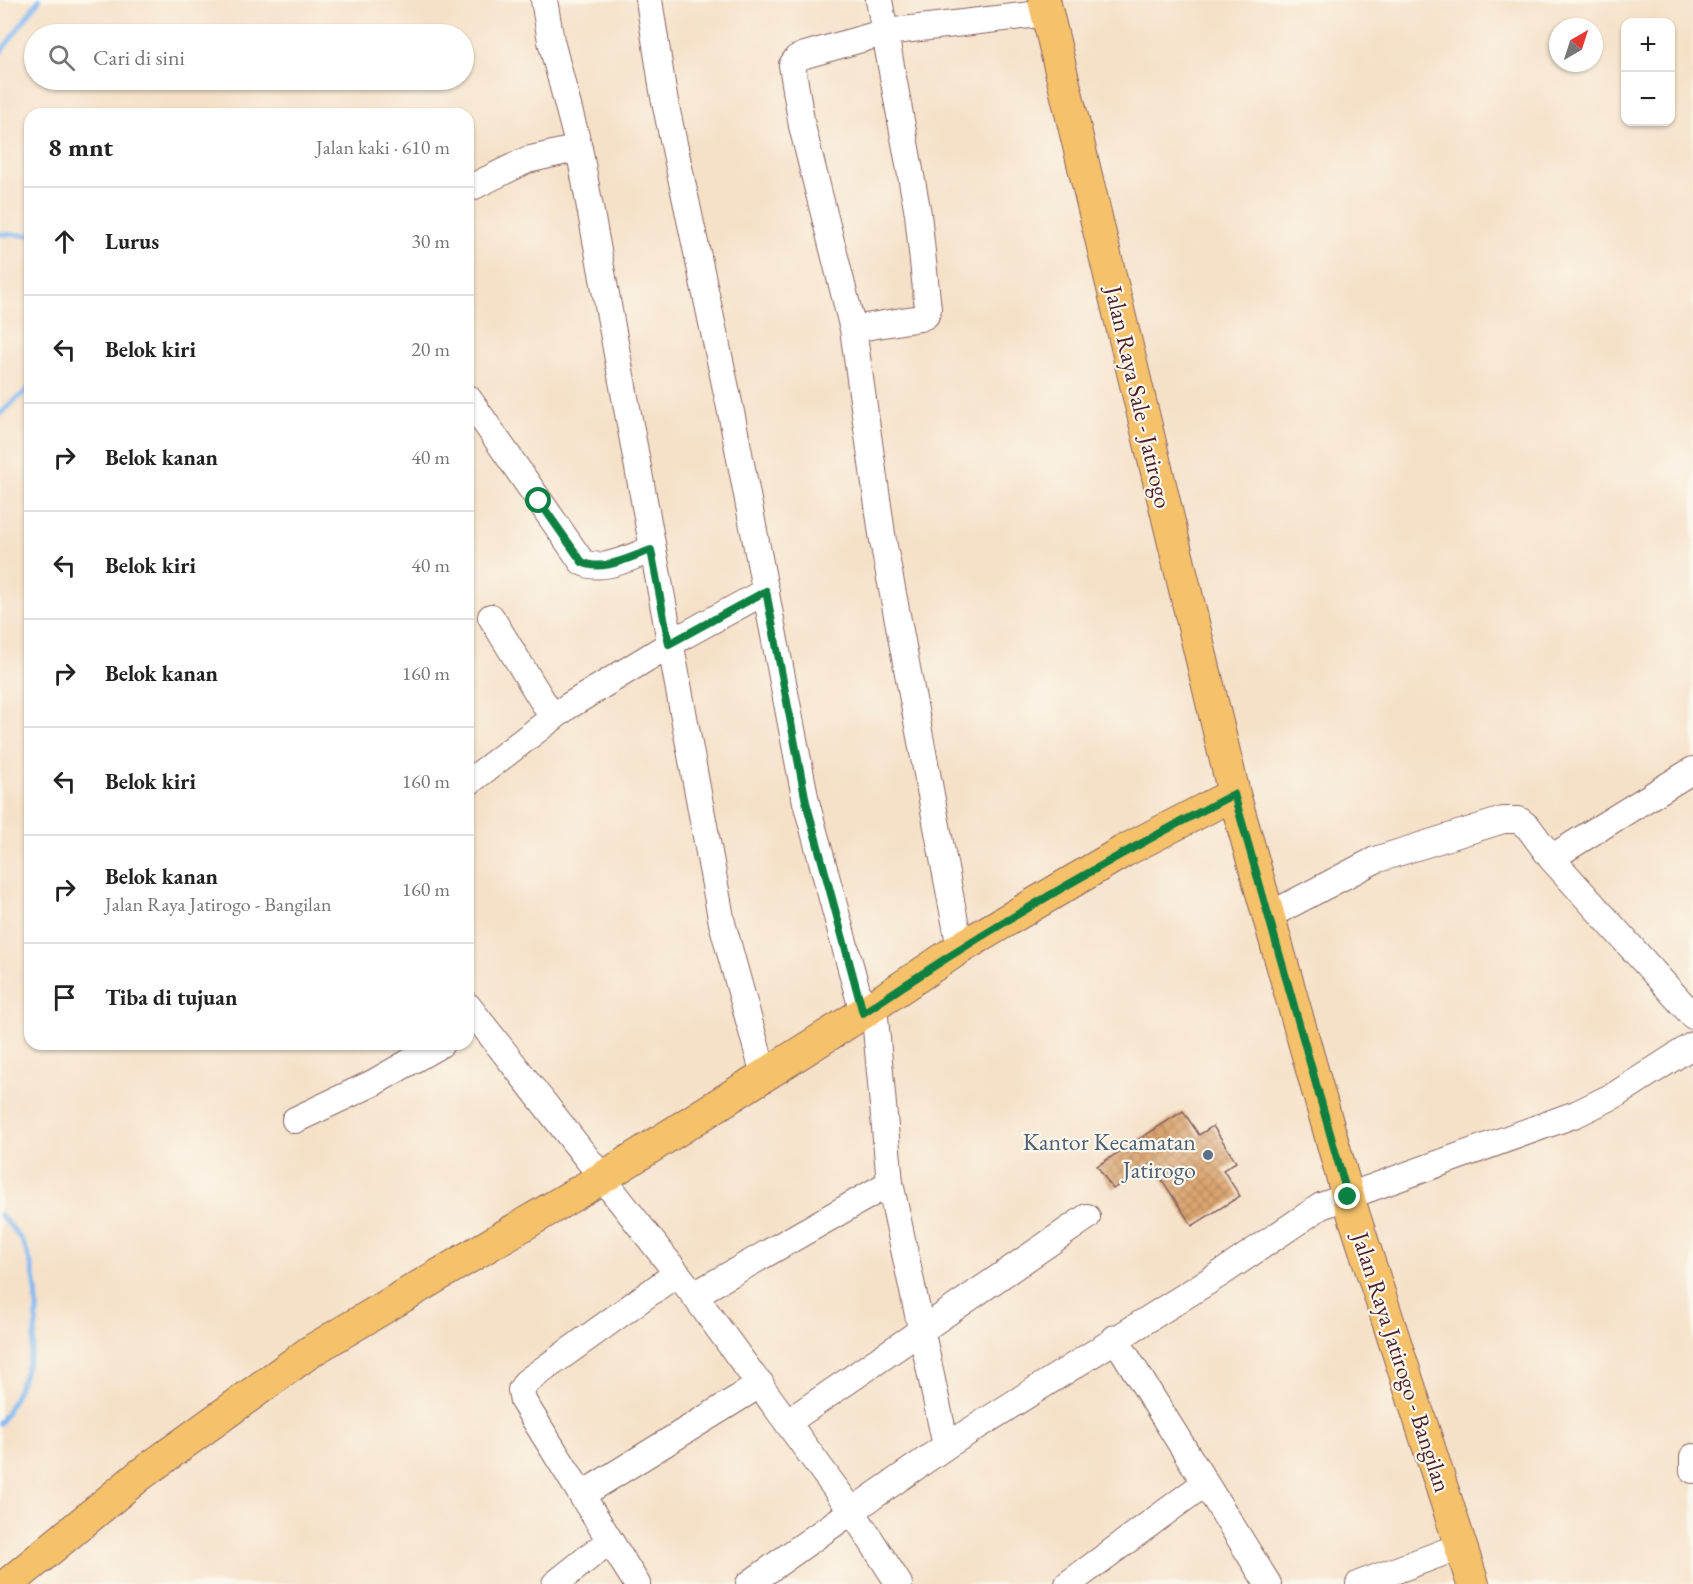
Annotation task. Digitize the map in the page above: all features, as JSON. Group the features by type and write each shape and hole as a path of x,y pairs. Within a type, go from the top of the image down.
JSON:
{"main road":[{"name":"Jalan Raya Sale - Jatirogo","path":"1045,6 1234,794"},
{"name":"Jalan Raya Jatirogo - Bangilan","path":"1234,794 1348,1197 1473,1584"},
{"path":"15,1578 140,1475 311,1351 602,1178 868,1010 960,948 1124,851 1234,794"}],"street":[{"path":"544,0 554,52 579,148 651,550 722,923 764,1074"},
{"path":"649,0 664,97 766,591 806,802 868,1010 890,1183 946,1446"},
{"path":"853,328 921,318 926,315 928,309 918,214 879,0"},
{"path":"960,948 883,542 853,328 802,126 792,65 797,58 805,55 886,32 1045,6"},
{"path":"474,186 527,160 579,148"},
{"path":"474,407 582,562 589,566 602,566 651,550"},
{"path":"474,778 553,718 669,644 766,591"},
{"path":"491,617 553,718"},
{"path":"1551,858 1693,770"},
{"path":"1270,915 1375,860 1503,820 1519,820 1529,828 1551,858 1693,1016"},
{"path":"474,1021 694,1295 852,1511 899,1584"},
{"path":"749,1584 946,1446 1220,1274 1321,1206 1576,1114 1615,1095 1693,1045"},
{"path":"295,1120 373,1083 431,1050"},
{"path":"694,1295 890,1183"},
{"path":"788,1422 1087,1217"},
{"path":"637,1584 523,1401 521,1390 526,1382 676,1274"},
{"path":"1115,1338 1268,1584"},
{"path":"583,1494 761,1384"},
{"path":"1693,1457 1693,1470"},
{"path":"1068,1584 1205,1483"},
{"path":"555,1584 609,1541"},
{"path":"1359,1584 1461,1546"}],"building":[{"path":"1183,1111 1199,1135 1213,1126 1236,1162 1223,1170 1240,1196 1192,1226 1151,1163 1113,1189 1097,1166"}],"waterway":[{"path":"0,53 39,0"},
{"path":"0,234 24,235"},
{"path":"0,414 24,392"},
{"path":"0,1214 23,1243 36,1289 37,1312 30,1358 12,1402 0,1423"}],"place":[{"name":"Kantor Kecamatan Jatirogo","path":"1208,1155"}],"route":[{"path":"539,501 582,562 589,566 602,566 651,550 669,644 766,591 806,802 863,1013 960,948 1124,851 1234,794 1348,1197"}]}
